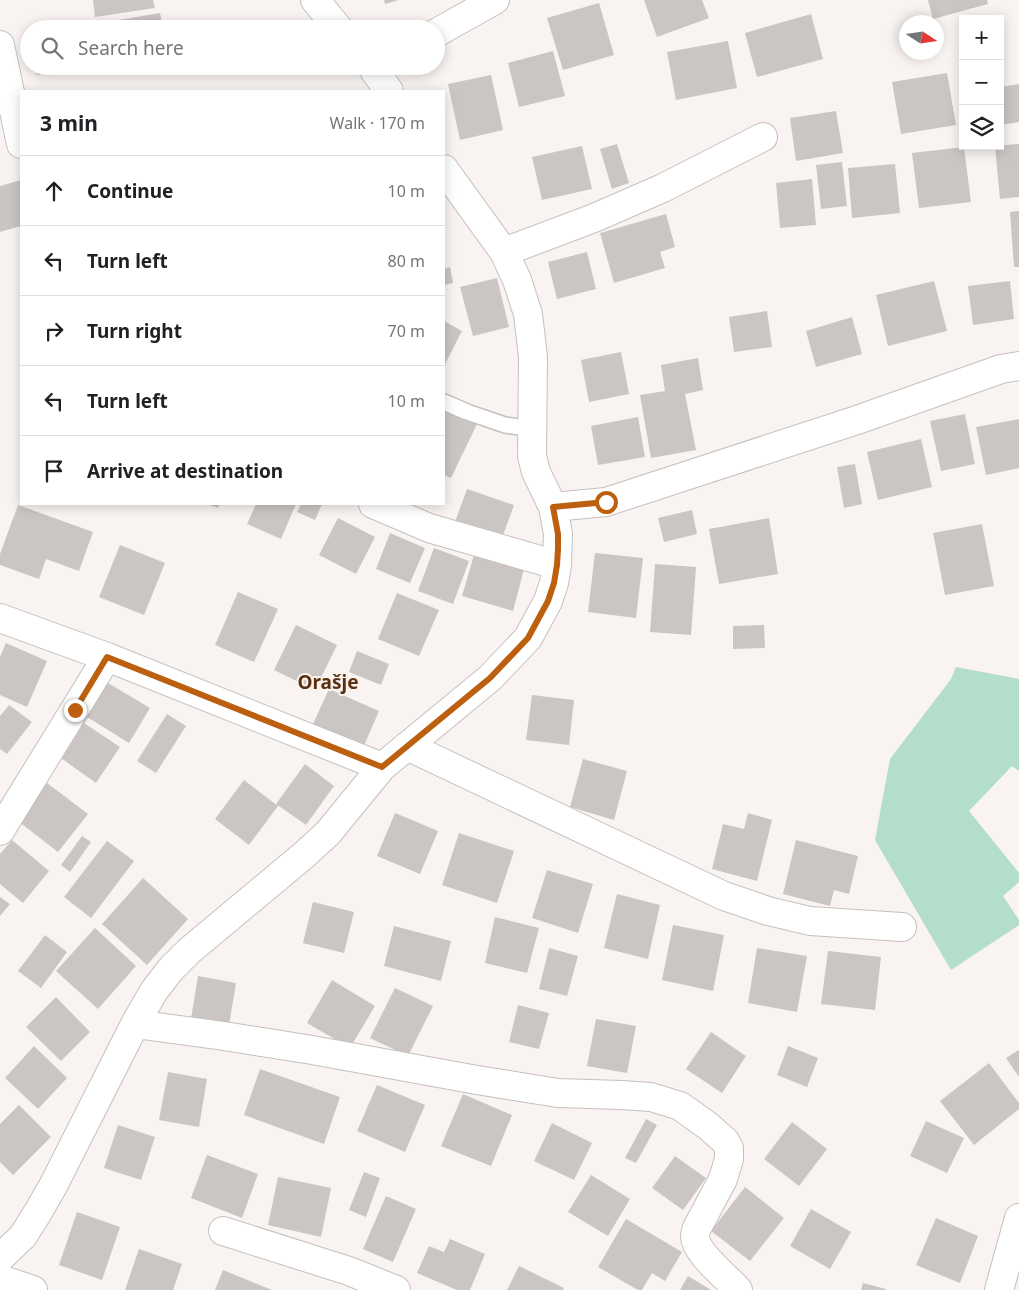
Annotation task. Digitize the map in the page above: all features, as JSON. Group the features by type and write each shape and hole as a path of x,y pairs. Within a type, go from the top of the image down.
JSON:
{"street":[{"path":"315,0 332,20"},
{"path":"445,28 495,0"},
{"path":"0,46 20,139"},
{"path":"504,252 594,218 646,195 763,137"},
{"path":"0,1258 23,1236 38,1212 135,1024 154,991 177,963 328,833 382,767 490,678 528,638 548,601 557,565 558,534 553,507 536,472 532,456 533,357 528,314 518,280 504,252 445,170"},
{"path":"553,507 606,502 857,420 1001,369 1019,366"},
{"path":"375,505 429,528 557,565"},
{"path":"0,618 107,657 382,767"},
{"path":"0,831 107,657"},
{"path":"407,746 724,896 768,911 810,921 902,927"},
{"path":"135,1024 303,1048 558,1093 651,1097 680,1106 708,1126 725,1141 729,1148 729,1159 723,1179 697,1228 695,1236 704,1256 738,1290"},
{"path":"999,1290 1019,1218"},
{"path":"223,1231 349,1271 396,1290"},
{"path":"0,1279 33,1290"}],"lane":[{"path":"445,402 505,425 532,429"}],"green space":[{"path":"956,667 1019,679 1019,771 1012,766 969,811 1019,873 1019,882 1003,896 1019,920 1019,925 951,970 875,840 890,759 951,679"}],"building":[{"path":"93,0 153,0 155,8 95,17"},
{"path":"384,0 399,0 385,4"},
{"path":"644,0 702,0 709,18 657,37"},
{"path":"928,0 987,0 988,4 944,16 932,15"},
{"path":"599,3 614,55 563,70 547,18"},
{"path":"160,13 161,20 119,20"},
{"path":"811,14 823,59 757,77 745,33"},
{"path":"728,41 737,88 676,100 667,52"},
{"path":"553,51 565,96 519,107 508,63"},
{"path":"947,73 956,125 901,134 892,82"},
{"path":"491,75 503,130 460,140 448,84"},
{"path":"1019,84 1019,122 1004,124 1004,86"},
{"path":"836,111 843,153 796,161 790,118"},
{"path":"617,144 629,183 612,189 600,149"},
{"path":"1019,144 1019,197 1000,199 995,150 1004,150 1004,145"},
{"path":"582,146 592,189 542,200 532,157"},
{"path":"959,148 959,150 964,150 971,202 919,208 912,153"},
{"path":"842,162 847,206 821,209 816,165"},
{"path":"895,164 900,213 852,218 848,168"},
{"path":"812,179 816,225 780,228 776,183"},
{"path":"20,180 20,226 0,232 0,186"},
{"path":"1019,211 1019,267 1014,267 1010,212"},
{"path":"666,214 675,247 660,252 665,268 614,283 600,233"},
{"path":"587,252 596,289 557,299 548,262"},
{"path":"450,267 453,283 445,285 445,269"},
{"path":"497,278 509,327 473,336 460,287"},
{"path":"934,281 947,331 888,346 876,295"},
{"path":"1010,281 1014,319 973,325 968,286"},
{"path":"767,311 772,347 734,352 729,317"},
{"path":"852,317 862,354 816,367 806,331"},
{"path":"445,322 462,331 445,364"},
{"path":"621,352 629,394 589,402 581,360"},
{"path":"698,358 703,390 685,394 696,450 651,458 640,395 665,391 661,365"},
{"path":"445,408 477,424 451,478 445,475"},
{"path":"965,414 975,464 941,471 930,421"},
{"path":"638,417 645,457 598,465 591,426"},
{"path":"1019,419 1019,468 986,475 976,427"},
{"path":"921,439 932,487 878,500 867,452"},
{"path":"855,464 862,504 844,508 837,467"},
{"path":"467,489 514,505 502,538 455,522"},
{"path":"18,505 93,532 79,571 46,559 39,579 0,565 0,554"},
{"path":"256,505 296,505 281,539 247,524"},
{"path":"300,505 322,505 315,520 297,512"},
{"path":"692,510 697,534 664,542 658,518"},
{"path":"338,518 375,537 356,574 319,555"},
{"path":"769,518 778,574 719,584 709,529"},
{"path":"982,524 994,586 945,595 933,533"},
{"path":"390,533 425,548 410,583 376,569"},
{"path":"120,545 165,563 144,615 99,597"},
{"path":"434,548 469,561 453,604 418,591"},
{"path":"595,553 643,558 636,618 588,612"},
{"path":"474,555 524,569 513,611 462,596"},
{"path":"655,564 696,567 691,635 650,632"},
{"path":"238,592 278,609 254,662 215,645"},
{"path":"397,593 439,610 419,656 378,639"},
{"path":"296,625 337,645 315,690 274,670"},
{"path":"764,625 765,648 733,649 733,626"},
{"path":"6,643 47,661 27,707 0,695 0,657"},
{"path":"357,651 389,664 381,685 349,672"},
{"path":"108,683 150,708 129,743 87,717"},
{"path":"329,689 379,711 363,748 313,724"},
{"path":"532,695 574,700 569,745 526,740"},
{"path":"9,705 32,722 7,754 0,749 0,716"},
{"path":"167,714 186,726 156,773 137,761"},
{"path":"81,721 120,747 96,783 58,756"},
{"path":"583,759 627,771 614,820 570,807"},
{"path":"305,764 334,786 306,825 276,804"},
{"path":"244,780 278,806 249,845 215,819"},
{"path":"47,783 88,814 58,852 18,821"},
{"path":"395,813 438,831 420,874 377,856"},
{"path":"748,813 772,820 757,881 712,869 723,824 744,829"},
{"path":"459,833 514,851 497,903 442,885"},
{"path":"82,836 91,842 70,872 61,865"},
{"path":"12,840 49,871 23,903 0,884 0,854"},
{"path":"796,840 858,856 849,894 834,890 830,906 783,894"},
{"path":"107,841 134,861 91,918 64,897"},
{"path":"547,870 593,884 578,933 532,918"},
{"path":"143,878 188,919 147,965 102,924"},
{"path":"617,894 660,905 648,959 604,948"},
{"path":"0,897 10,904 0,916"},
{"path":"313,902 354,912 344,953 303,943"},
{"path":"495,917 539,928 527,973 485,963"},
{"path":"673,925 724,935 713,991 662,980"},
{"path":"394,926 451,941 441,981 384,966"},
{"path":"95,928 136,966 98,1009 56,971"},
{"path":"45,935 67,952 41,988 18,971"},
{"path":"549,948 578,956 567,996 539,989"},
{"path":"757,948 807,956 797,1012 748,1003"},
{"path":"828,951 881,957 875,1010 821,1004"},
{"path":"198,976 236,983 229,1025 191,1019"},
{"path":"332,980 375,1006 350,1048 307,1023"},
{"path":"395,988 433,1006 408,1056 370,1038"},
{"path":"56,997 90,1032 61,1061 26,1027"},
{"path":"518,1005 549,1013 539,1049 509,1042"},
{"path":"596,1019 636,1026 627,1073 587,1066"},
{"path":"711,1032 746,1056 722,1093 686,1069"},
{"path":"34,1046 67,1078 38,1109 5,1078"},
{"path":"788,1046 818,1058 807,1087 777,1075"},
{"path":"1019,1050 1019,1077 1006,1058"},
{"path":"989,1063 1019,1103 1019,1109 974,1145 940,1101"},
{"path":"260,1069 340,1097 324,1144 244,1115"},
{"path":"168,1072 207,1079 199,1127 159,1120"},
{"path":"377,1085 425,1105 405,1152 357,1131"},
{"path":"463,1094 512,1115 491,1166 441,1146"},
{"path":"19,1105 51,1137 13,1175 0,1162 0,1124"},
{"path":"646,1119 657,1125 636,1163 625,1158"},
{"path":"926,1121 964,1138 947,1173 910,1156"},
{"path":"792,1122 827,1149 799,1186 764,1159"},
{"path":"552,1123 592,1143 574,1180 534,1161"},
{"path":"118,1125 155,1137 141,1180 104,1168"},
{"path":"207,1155 258,1174 242,1218 191,1198"},
{"path":"675,1156 706,1178 683,1210 652,1188"},
{"path":"364,1172 380,1178 366,1217 349,1210"},
{"path":"591,1175 630,1199 608,1236 568,1212"},
{"path":"278,1177 331,1188 321,1237 268,1225"},
{"path":"745,1187 784,1218 750,1261 711,1231"},
{"path":"386,1196 416,1209 393,1262 363,1249"},
{"path":"811,1209 851,1232 830,1269 790,1246"},
{"path":"77,1212 120,1227 102,1280 59,1265"},
{"path":"936,1218 978,1236 960,1283 916,1265"},
{"path":"626,1219 682,1252 665,1281 652,1273 642,1290 638,1290 598,1267"},
{"path":"450,1239 485,1254 470,1290 457,1290 417,1273 429,1246 444,1252"},
{"path":"139,1249 182,1264 173,1290 125,1290"},
{"path":"519,1266 564,1288 563,1290 507,1290"},
{"path":"223,1270 272,1290 215,1290"},
{"path":"688,1276 711,1290 680,1290"},
{"path":"863,1283 886,1289 886,1290 861,1290"}],"district":[{"name":"Orašje","path":"328,682"}],"route":[{"path":"75,710 107,657 382,767 490,678 528,638 548,601 554,583 557,565 558,534 553,507 606,502"}]}
